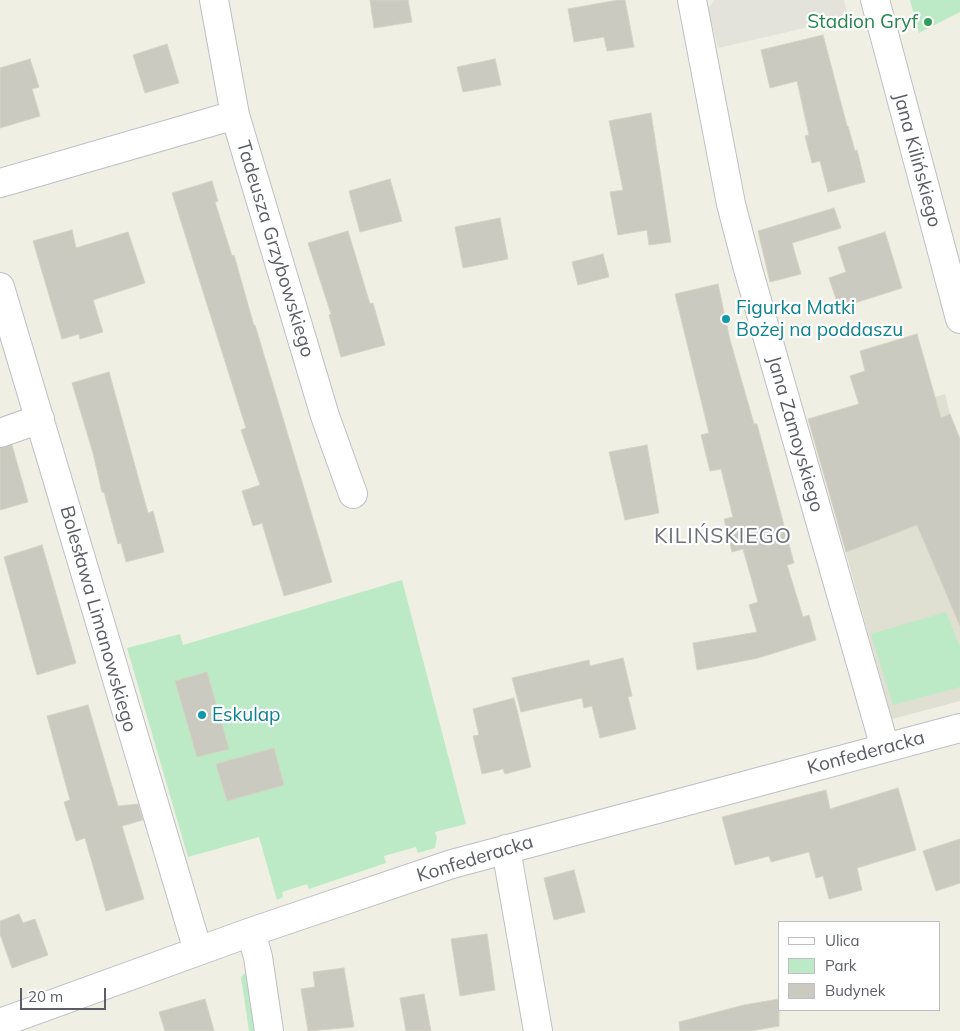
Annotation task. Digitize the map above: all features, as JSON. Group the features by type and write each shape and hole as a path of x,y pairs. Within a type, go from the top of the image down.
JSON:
{"street":[{"name":"Tadeusza Grzybowskiego","path":"214,0 234,116 325,416 353,494"},
{"name":"Jana Zamoyskiego","path":"692,0 732,204 748,269 885,748"},
{"name":"Jana Kilińskiego","path":"875,0 960,319"},
{"path":"0,183 234,116"},
{"name":"Bolesława Limanowskiego","path":"0,287 198,951"},
{"path":"0,433 40,419"},
{"name":"Konfederacka","path":"0,1023 251,932 452,864 960,728"},
{"path":"506,849 538,1031"},
{"path":"251,932 258,956 269,1031"}],"shaded area":[{"path":"714,0 844,0 848,18 718,48 708,9"},
{"path":"945,394 950,414 960,439 960,701 892,719 821,463 856,453 848,423"}],"green space":[{"name":"Stadion Gryf","path":"910,0 960,0 960,12 919,33"},
{"path":"402,580 466,824 435,832 437,838 435,848 418,853 416,847 384,856 386,863 309,889 307,884 282,892 283,897 277,900 259,837 188,857 127,648 180,634 183,645"},
{"path":"946,612 960,647 960,687 893,705 871,634"},
{"path":"248,970 257,1031 249,1031 241,977"}],"building":[{"path":"370,0 408,0 412,22 374,28"},
{"path":"625,0 634,47 607,51 604,37 574,42 568,9"},
{"path":"823,35 847,126 855,151 857,150 865,182 828,192 820,161 812,163 805,136 809,135 797,81 770,88 761,50"},
{"path":"167,44 179,83 145,93 133,55"},
{"path":"30,59 39,87 32,89 40,116 0,128 0,68"},
{"path":"495,59 501,85 463,92 457,67"},
{"path":"651,113 671,242 649,245 647,230 618,235 610,192 623,190 609,121"},
{"path":"390,179 402,221 360,232 349,191"},
{"path":"212,181 218,201 215,202 232,256 234,255 332,582 284,596 262,523 253,526 242,491 260,485 241,430 246,428 172,193"},
{"path":"834,208 841,228 792,243 801,274 770,282 758,231"},
{"path":"500,218 508,259 463,268 455,227"},
{"path":"72,230 76,248 128,232 145,283 93,300 103,332 80,339 79,334 62,339 33,241"},
{"path":"348,231 370,304 373,303 385,345 341,357 329,315 331,314 308,243"},
{"path":"885,232 902,288 839,308 829,278 846,272 838,247"},
{"path":"603,254 609,277 578,285 572,262"},
{"path":"718,284 730,340 754,424 757,424 794,563 787,565 803,617 809,615 816,640 758,658 697,670 693,643 757,632 749,605 758,602 743,549 732,552 724,519 733,517 721,469 710,471 701,435 709,433 675,294"},
{"path":"917,334 941,418 950,414 960,439 960,626 917,525 846,552 808,419 859,404 850,376 865,371 860,351"},
{"path":"109,372 148,513 153,511 164,552 126,562 121,543 118,544 104,492 102,492 93,453 72,383"},
{"path":"12,445 28,502 0,510 0,448"},
{"path":"647,445 659,513 625,520 609,452"},
{"path":"42,545 76,663 37,675 4,557"},
{"path":"623,658 632,696 628,697 636,729 600,738 592,706 584,708 582,698 521,712 512,678 589,660 590,666"},
{"name":"Eskulap","path":"207,672 229,749 197,757 175,681"},
{"path":"514,698 531,767 505,774 503,769 482,774 473,736 479,735 473,709"},
{"path":"88,705 118,806 138,804 143,820 122,826 144,899 106,911 85,838 76,841 64,802 70,800 47,716"},
{"path":"274,748 284,785 227,801 216,764"},
{"path":"898,788 916,850 857,868 862,890 829,899 823,876 816,878 809,852 771,862 769,856 735,865 722,817 826,790 830,809"},
{"path":"960,839 960,883 936,891 923,851"},
{"path":"574,870 585,912 554,920 544,878"},
{"path":"19,914 23,923 35,919 48,955 12,968 0,934 0,921"},
{"path":"487,934 495,990 460,996 451,939"},
{"path":"344,968 354,1027 308,1031 301,989 315,987 313,972"},
{"path":"424,994 431,1031 406,1031 400,998"},
{"path":"205,999 214,1031 165,1031 159,1012"},
{"path":"778,999 779,1026 751,1031 680,1031 679,1022 744,1005"}],"place":[{"name":"Stadion Gryf","path":"928,22"},
{"name":"Figurka Matki Bożej na poddaszu","path":"726,319"},
{"name":"Eskulap","path":"202,715"}],"district":[{"name":"KILIŃSKIEGO","path":"723,537"}]}
